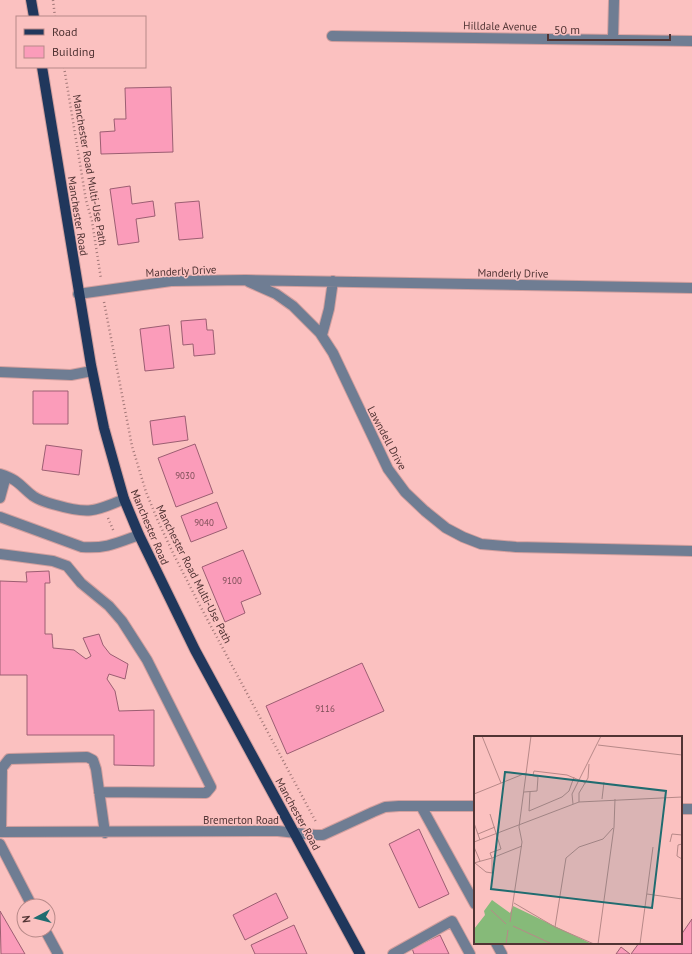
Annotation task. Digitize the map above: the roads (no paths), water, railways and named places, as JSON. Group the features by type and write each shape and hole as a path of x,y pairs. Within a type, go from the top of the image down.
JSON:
{"main road":[{"path":"31,0 34,16"},
{"name":"Manchester Road","path":"42,68 78,294 92,371 104,428 124,499 139,535 192,644 360,954"}],"street":[{"path":"613,39 614,0"},
{"name":"Hilldale Avenue","path":"332,36 692,41"},
{"name":"Manderly Drive","path":"78,294 171,281 246,280 692,288"},
{"name":"Lawndell Drive","path":"246,280 276,294 293,306 322,335 388,468 405,492 446,528 481,544 516,547 692,551"},
{"path":"322,335 329,309 333,281"},
{"path":"0,372 70,375 92,371"},
{"path":"0,498 3,475 17,481 34,497 41,501 74,511 95,511 124,499"},
{"path":"0,517 82,547 105,547 139,535"},
{"path":"0,554 53,561 67,566 81,584 113,611 122,621 147,660 211,787 206,793 99,792"},
{"path":"1,832 2,768 9,759 87,757 93,760 96,769 105,833"},
{"name":"Bremerton Road","path":"1,832 105,833 278,831 324,835 385,808 399,806 474,806"},
{"path":"421,806 474,902"},
{"path":"0,844 28,898"},
{"path":"393,954 452,921 470,954"},
{"path":"49,938 58,954"},
{"path":"497,944 502,954"}]}
